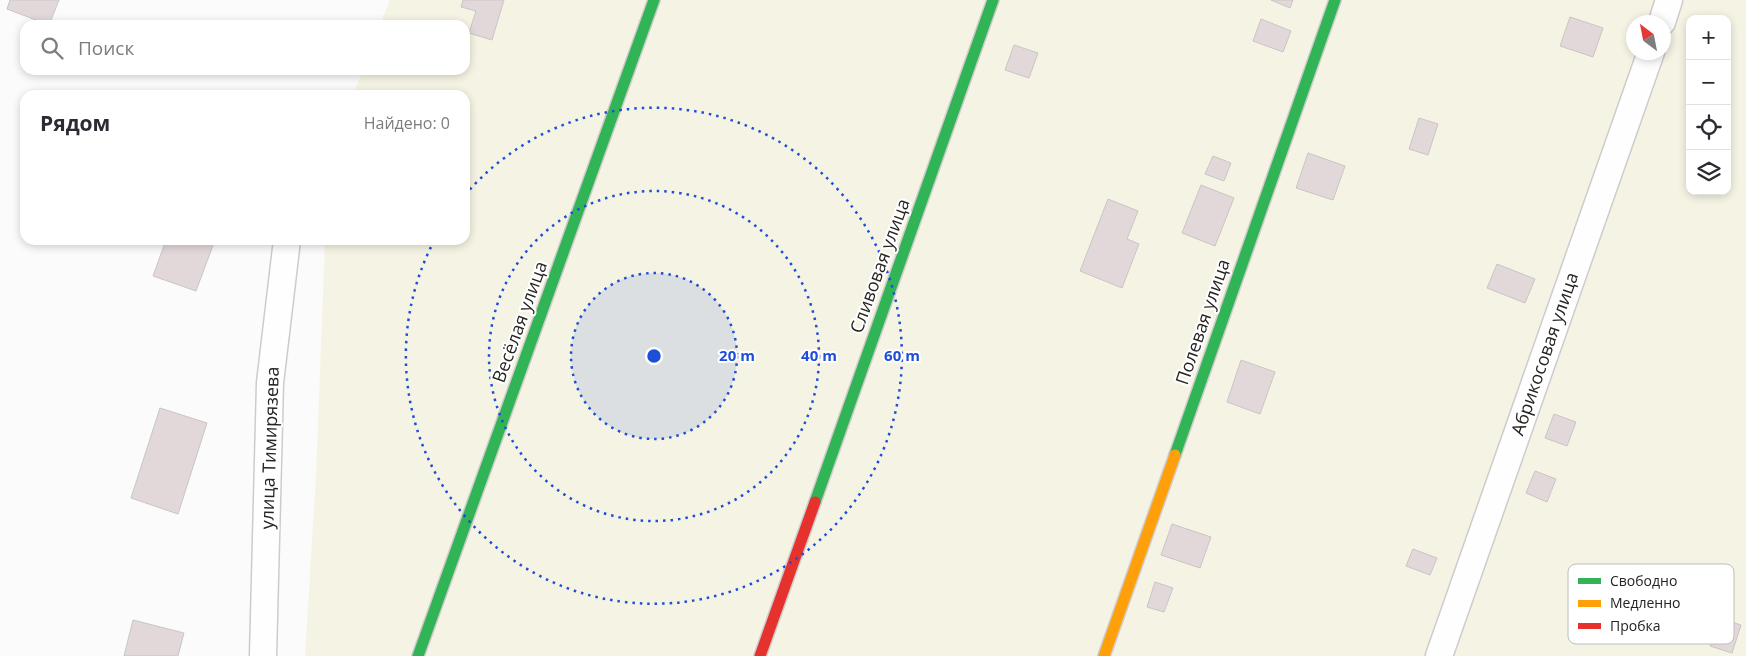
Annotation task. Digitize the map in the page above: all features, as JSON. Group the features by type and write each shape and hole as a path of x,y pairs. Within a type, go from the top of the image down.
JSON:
{"street":[{"name":"Весёлая улица","path":"418,656 654,0"},
{"name":"Сливовая улица","path":"760,656 993,0"},
{"name":"Полевая улица","path":"1104,656 1335,0"},
{"path":"1664,15 1669,0"},
{"name":"Абрикосовая улица","path":"1439,656 1648,60"},
{"name":"улица Тимирязева","path":"263,656 270,382 286,245"}],"green space":[{"path":"390,0 1746,0 1746,656 305,656 316,475 325,245 470,245 470,90 355,90 361,75 470,75 470,20 382,20"}],"building":[{"path":"10,0 59,0 51,20 36,20 7,9"},
{"path":"463,0 504,0 492,40 470,33 476,11 461,7"},
{"path":"1271,0 1293,0 1290,8"},
{"path":"1570,17 1603,28 1593,57 1560,46"},
{"path":"1261,19 1291,31 1283,52 1253,41"},
{"path":"1014,45 1038,53 1029,78 1005,70"},
{"path":"1419,118 1438,124 1428,155 1409,149"},
{"path":"1308,153 1345,166 1333,200 1296,188"},
{"path":"1213,156 1231,163 1224,181 1205,174"},
{"path":"1201,185 1234,198 1215,246 1182,233"},
{"path":"1108,199 1138,211 1127,239 1139,244 1122,288 1080,271"},
{"path":"164,245 213,245 196,291 153,276"},
{"path":"1497,264 1535,279 1525,303 1487,288"},
{"path":"1241,360 1275,372 1260,414 1227,402"},
{"path":"160,408 207,423 178,514 131,498"},
{"path":"1554,414 1576,422 1567,446 1545,438"},
{"path":"1535,471 1556,479 1547,502 1526,493"},
{"path":"1172,524 1211,537 1200,568 1161,555"},
{"path":"1413,549 1437,558 1430,575 1406,566"},
{"path":"1155,582 1173,588 1164,612 1147,607"},
{"path":"133,620 184,633 178,656 124,656"},
{"path":"1734,623 1741,625 1732,653 1710,646 1711,644 1734,644"}],"traffic: fast":[{"path":"418,656 654,0"},
{"path":"815,502 993,0"},
{"path":"1175,455 1335,0"}],"traffic: slow":[{"path":"1104,656 1175,455"}],"traffic: jam":[{"path":"760,656 815,502"}]}
